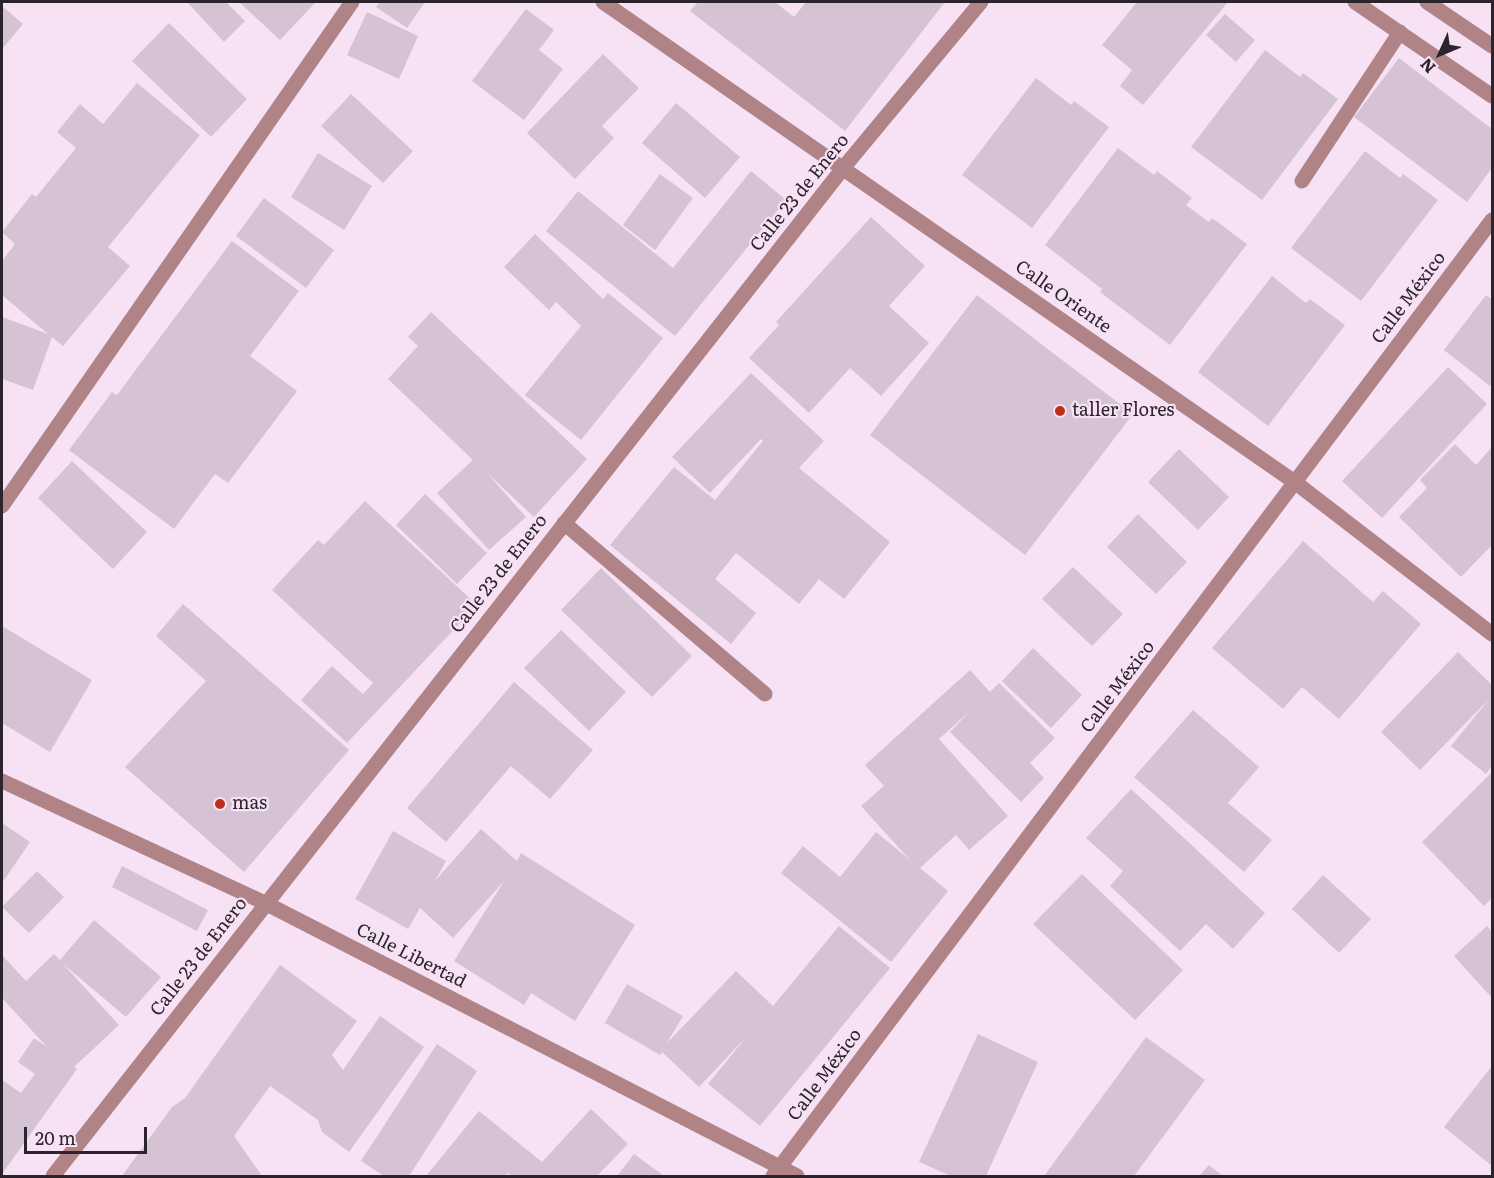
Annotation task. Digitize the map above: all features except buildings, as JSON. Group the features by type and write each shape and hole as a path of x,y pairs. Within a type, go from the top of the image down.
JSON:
{"street":[{"path":"2,506 352,2"},
{"name":"Calle Oriente","path":"603,2 844,167 1296,483 1492,634"},
{"name":"Calle 23 de Enero","path":"53,1176 844,167 981,2"},
{"path":"1355,2 1492,96"},
{"path":"1427,2 1492,46"},
{"path":"1302,181 1400,32"},
{"name":"Calle México","path":"776,1172 1492,220"},
{"path":"564,523 765,694"},
{"name":"Calle Libertad","path":"2,781 265,903 776,1172 797,1176"}],"place":[{"name":"taller Flores","path":"1060,411"},
{"name":"mas","path":"220,804"}]}
